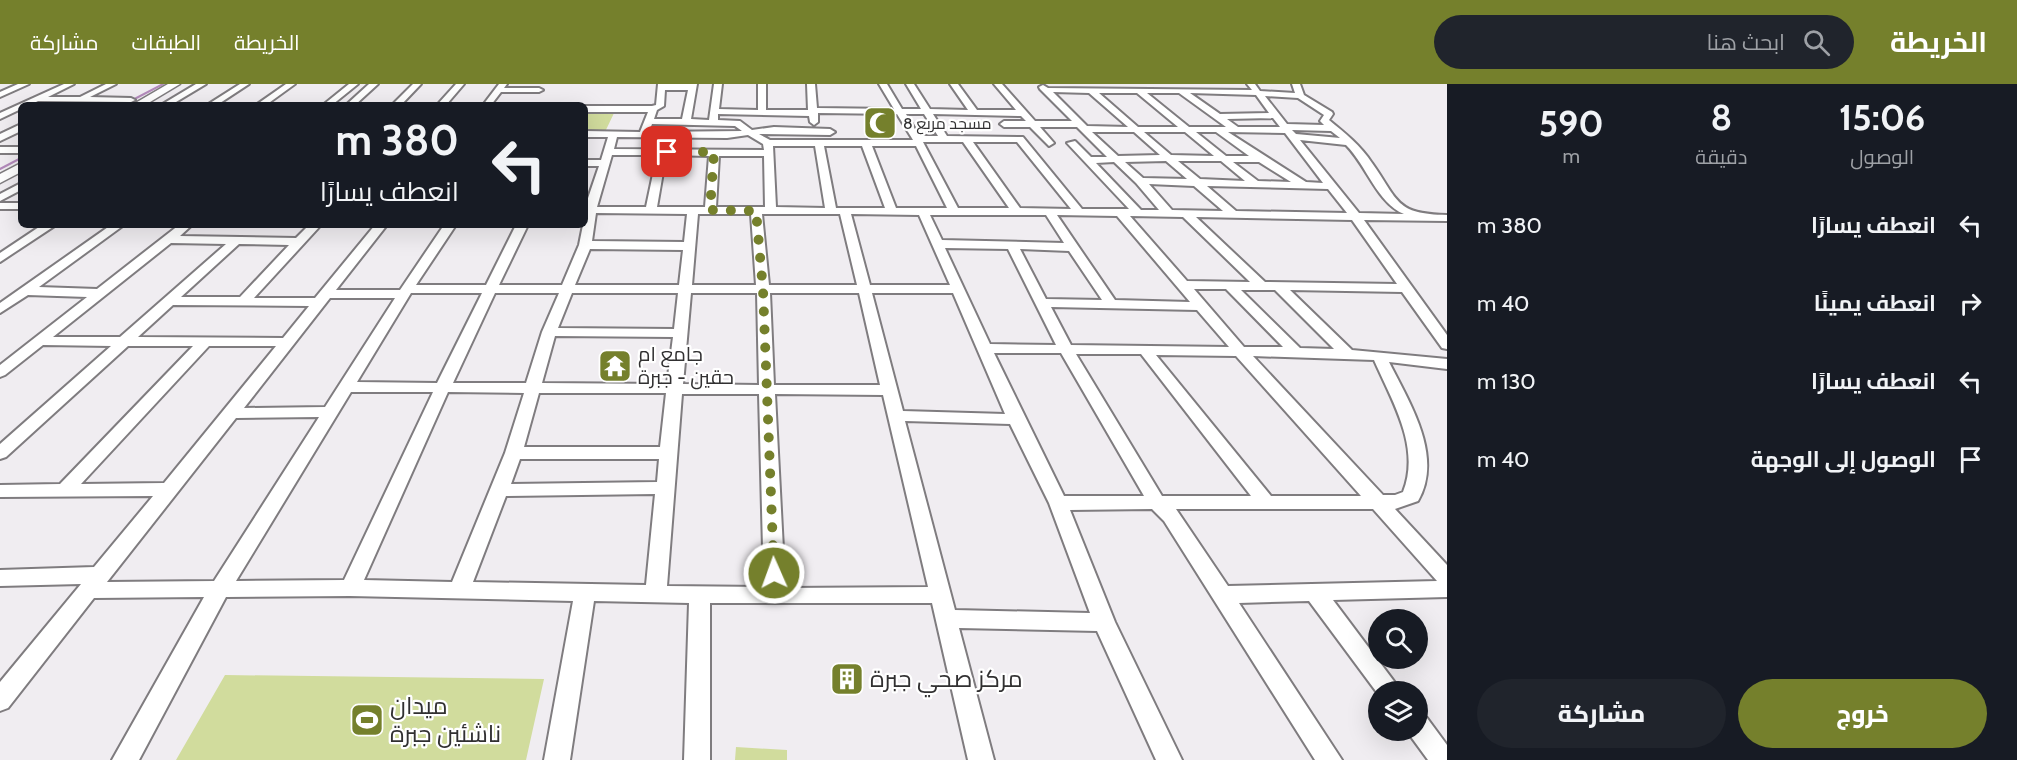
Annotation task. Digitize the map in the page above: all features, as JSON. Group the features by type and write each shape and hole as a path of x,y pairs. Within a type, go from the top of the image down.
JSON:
{"main road":[{"path":"134,102 175,84"},
{"path":"1,177 18,168"}],"street":[{"path":"0,95 25,84"},
{"path":"31,102 56,93 70,84"},
{"path":"80,99 112,84"},
{"path":"170,102 202,84"},
{"path":"216,102 245,84"},
{"path":"264,102 291,84"},
{"path":"331,102 354,84"},
{"path":"353,102 374,84"},
{"path":"399,102 417,84"},
{"path":"444,102 460,84"},
{"path":"713,122 718,84"},
{"path":"762,84 762,112"},
{"path":"811,84 812,112 816,131"},
{"path":"883,84 898,112 916,138 954,211"},
{"path":"910,84 944,139"},
{"path":"954,84 975,113"},
{"path":"998,84 1049,142"},
{"path":"1106,84 1113,90"},
{"path":"1171,84 1235,129"},
{"path":"1296,84 1300,96"},
{"path":"588,109 653,109 660,106 662,86 692,86 686,122"},
{"path":"489,102 501,87 539,90"},
{"path":"1043,87 1091,90 1255,89 1300,96 1329,114 1324,122 1349,142 1369,165 1380,189 1391,203 1426,217"},
{"path":"1043,87 1140,182 1168,213"},
{"path":"1255,89 1355,216 1447,345"},
{"path":"1091,90 1233,214"},
{"path":"1138,90 1254,183"},
{"path":"37,99 134,102"},
{"path":"2,114 18,108"},
{"path":"644,135 653,109"},
{"path":"715,112 1023,113"},
{"path":"2,114 18,114"},
{"path":"1218,117 1284,126 1349,142"},
{"path":"648,121 741,124 768,148 763,290 775,596"},
{"path":"934,124 950,124"},
{"path":"997,124 1137,129 1235,129 1284,126 1334,128"},
{"path":"0,138 18,129"},
{"path":"1217,129 1259,159 1303,184"},
{"path":"588,134 698,135 774,130 916,138 1020,139 1079,212"},
{"path":"613,135 588,210 1120,212 1447,218"},
{"path":"697,152 698,135"},
{"path":"588,162 662,152 714,152 819,142 866,143 916,138"},
{"path":"966,139 1016,212"},
{"path":"819,142 889,390 981,760"},
{"path":"866,143 892,211"},
{"path":"1023,143 1098,143"},
{"path":"1072,143 1137,213"},
{"path":"0,150 18,150"},
{"path":"651,210 662,152"},
{"path":"710,210 714,152"},
{"path":"1090,160 1259,159"},
{"path":"1140,182 1332,186"},
{"path":"0,198 18,188"},
{"path":"0,206 18,206"},
{"path":"656,593 693,210"},
{"path":"923,211 1016,419 1058,503 1104,622 1168,760"},
{"path":"1049,212 1111,304"},
{"path":"1120,212 1241,352 1447,578"},
{"path":"1185,213 1263,287"},
{"path":"0,258 45,228"},
{"path":"0,309 114,228"},
{"path":"0,372 182,228"},
{"path":"243,302 312,228"},
{"path":"0,700 379,228"},
{"path":"124,760 220,589 434,246 448,228"},
{"path":"350,588 442,389 520,228"},
{"path":"459,590 514,453 549,333 585,245 586,228"},
{"path":"168,239 298,242"},
{"path":"0,240 27,240"},
{"path":"0,453 236,241"},
{"path":"939,244 1072,247"},
{"path":"585,245 689,246"},
{"path":"1012,246 1044,303 1066,349 1156,503 1171,516 1329,760"},
{"path":"1183,285 1407,288"},
{"path":"1231,286 1296,352"},
{"path":"1280,288 1347,354"},
{"path":"168,301 243,302 406,291 490,289 959,289"},
{"path":"0,298 20,295 99,293"},
{"path":"1044,303 1201,306"},
{"path":"549,333 681,333"},
{"path":"39,341 287,342"},
{"path":"64,491 204,343"},
{"path":"984,348 1296,352 1379,356 1447,364"},
{"path":"1145,350 1266,502"},
{"path":"1058,503 1380,504 1397,502 1411,496 1419,471 1414,442 1405,413 1379,356"},
{"path":"347,387 889,390"},
{"path":"230,413 331,412"},
{"path":"895,416 1016,419"},
{"path":"514,453 668,453"},
{"path":"500,490 665,488"},
{"path":"0,491 169,489"},
{"path":"0,578 220,589 350,588 775,596 939,595"},
{"path":"1222,595 1447,589"},
{"path":"557,760 585,592"},
{"path":"1314,592 1383,681"},
{"path":"697,760 700,595"},
{"path":"946,619 1104,622"},
{"path":"1428,740 1443,760"}],"green space":[{"path":"588,110 615,111 604,134 588,134"},
{"name":"ميدان ناشئين جبرة","path":"225,675 544,679 526,760 176,760"},
{"path":"736,747 787,750 787,760 735,760"}],"waterway":[{"path":"129,102 163,84"},
{"path":"0,169 18,160"}],"place":[{"name":"مسجد مربع 8","path":"880,123"},
{"name":"جامع ام حقين - جبرة","path":"615,366"},
{"name":"مركز صحي جبرة","path":"847,679"},
{"name":"ميدان ناشئين جبرة","path":"367,720"}],"route":[{"path":"667,152 714,152 710,210 756,211 763,290 774,573"}]}
